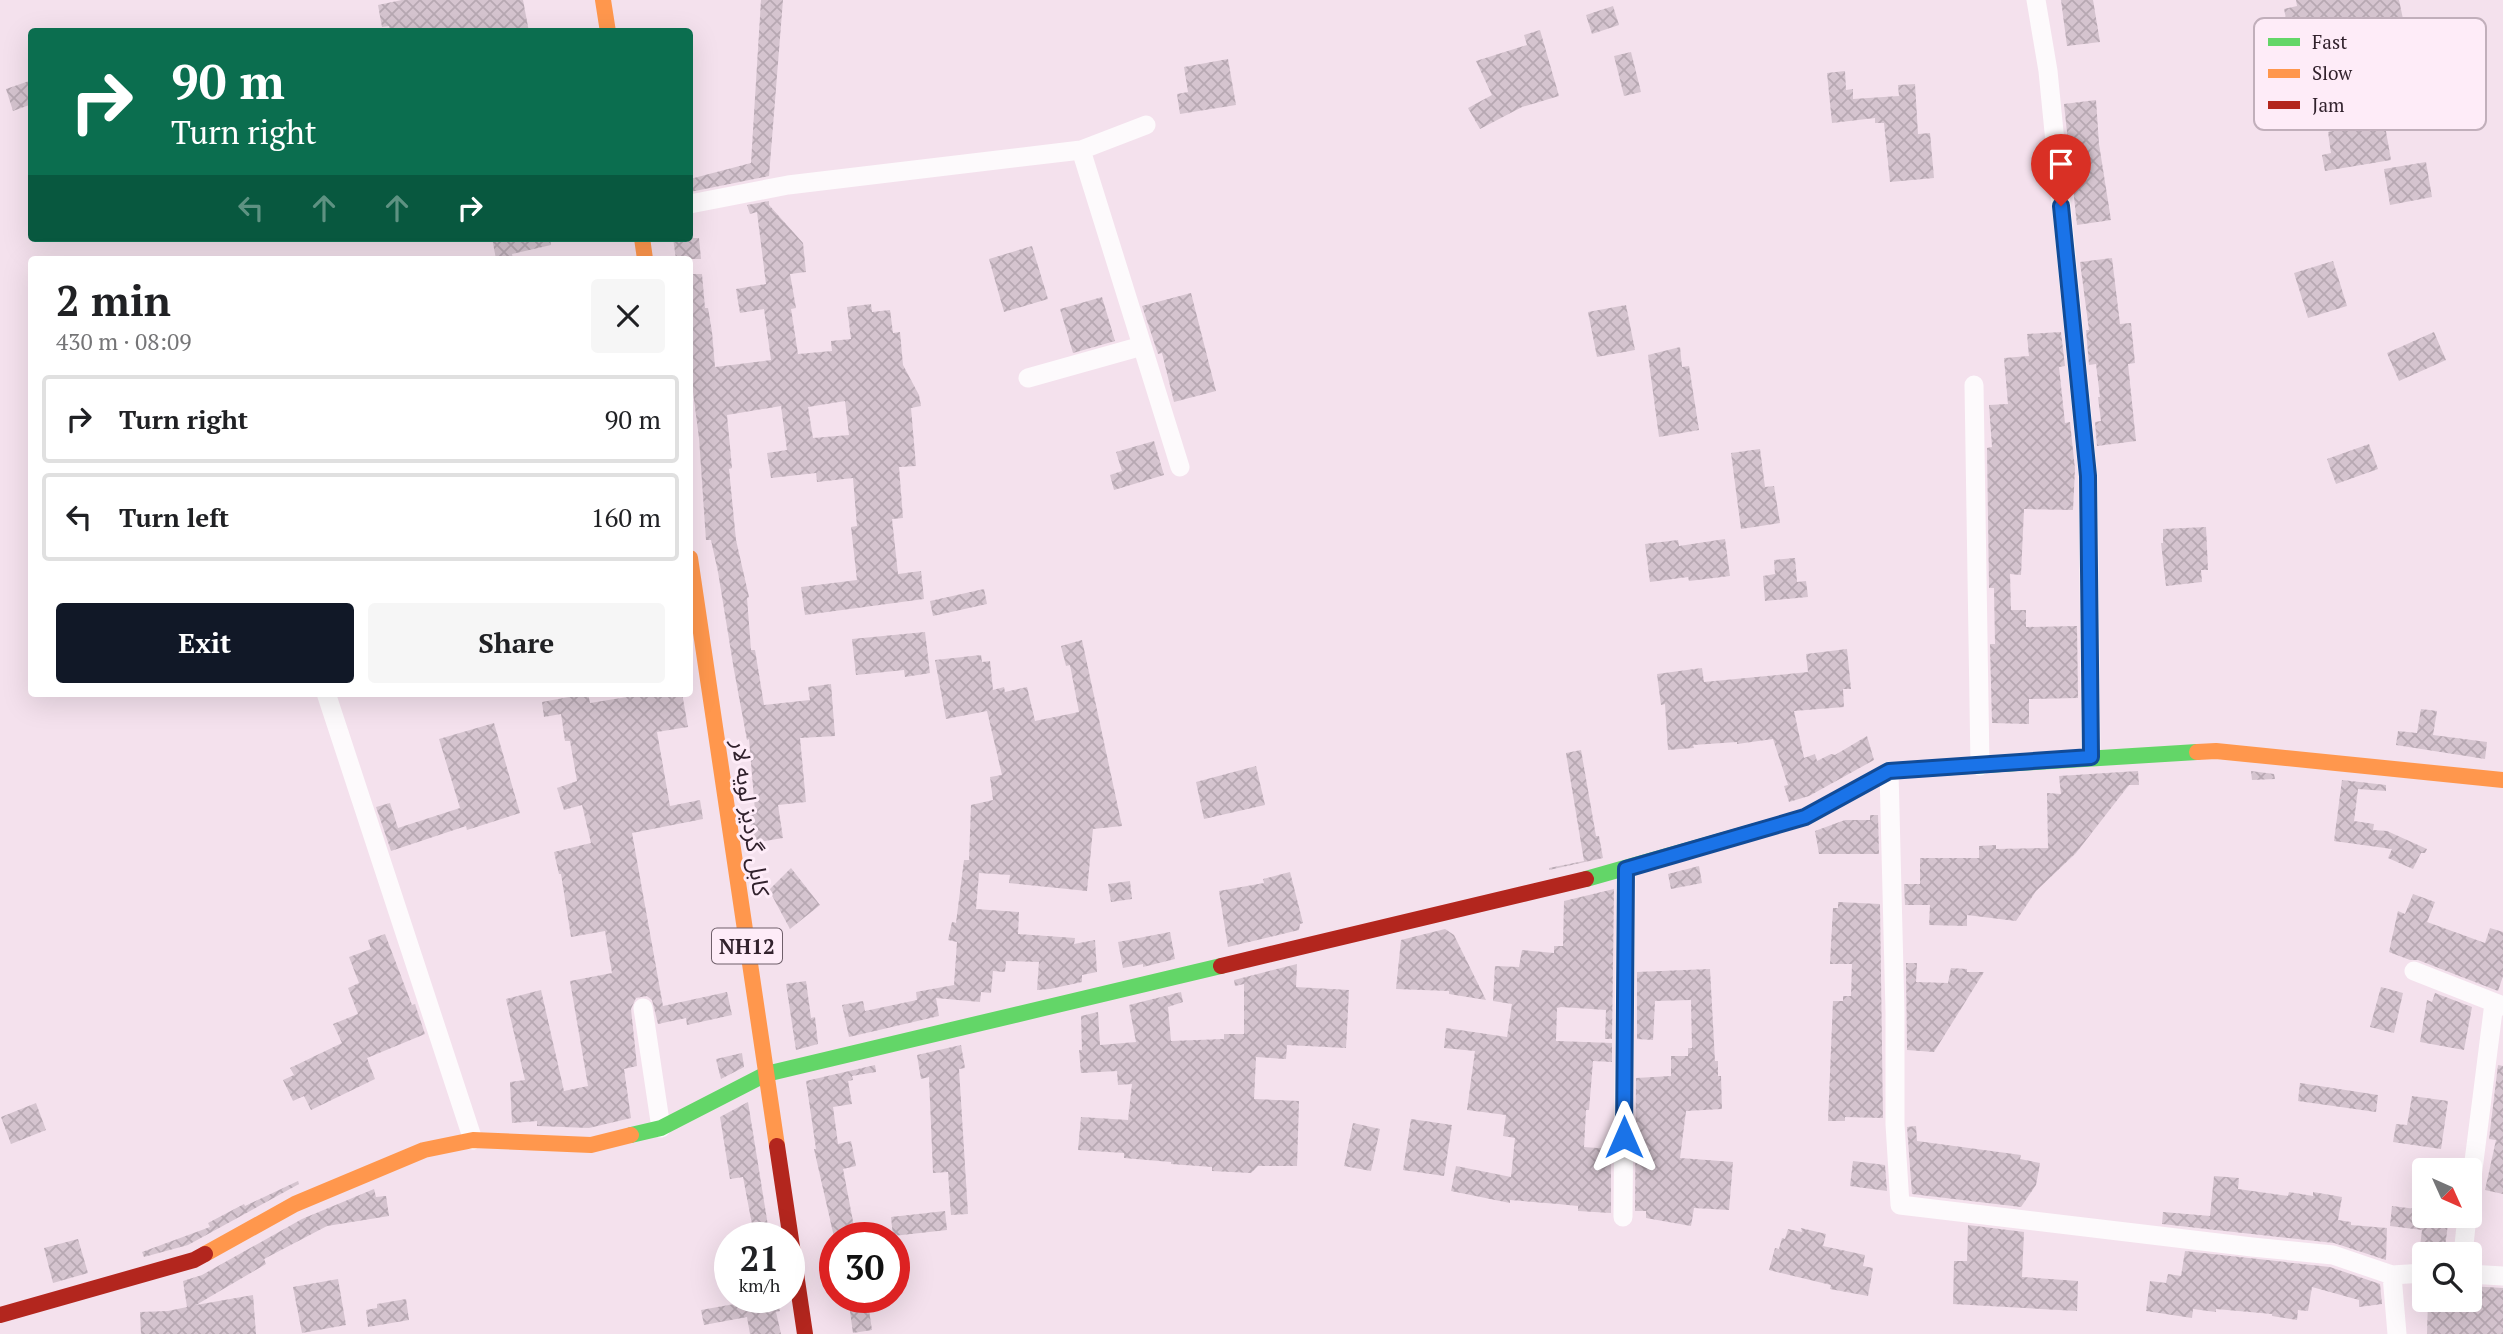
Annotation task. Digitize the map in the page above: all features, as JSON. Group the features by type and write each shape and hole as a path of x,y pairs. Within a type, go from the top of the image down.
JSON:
{"main road":[{"path":"603,0 607,28"},
{"name":"کابل گردیز لویه لار","path":"693,578 805,1334"},
{"path":"0,1315 194,1260 295,1205 424,1150 474,1140 592,1145 662,1128 766,1074 1626,869 1805,817 1889,771 2216,751 2503,780"}],"street":[{"path":"2036,0 2048,71 2088,476 2091,757"},
{"path":"693,203 788,185 1081,150 1146,125"},
{"path":"1081,150 1180,467"},
{"path":"1028,379 1142,346"},
{"path":"1974,385 1980,766"},
{"path":"327,697 474,1140"},
{"path":"1889,771 1895,1124 1900,1205 2333,1255 2392,1275 2412,1274"},
{"path":"1623,1217 1626,869"},
{"path":"2414,971 2498,1005 2475,1158"},
{"path":"643,1008 662,1128"},
{"path":"2392,1275 2397,1334"},
{"path":"2482,1275 2503,1276"}],"building":[{"path":"402,0 523,0 528,28 382,27 378,5"},
{"path":"761,0 783,0 769,176 693,191 693,178 751,163"},
{"path":"2061,0 2093,0 2100,42 2067,46"},
{"path":"2296,0 2399,0 2403,18 2286,18 2284,9 2297,6"},
{"path":"1613,6 1619,25 1592,34 1586,15"},
{"path":"1540,30 1559,96 1522,107 1480,129 1468,108 1492,95 1476,61 1527,45 1524,35"},
{"path":"1631,52 1641,92 1624,96 1614,56"},
{"path":"1228,59 1236,105 1180,114 1177,94 1188,92 1184,67"},
{"path":"1845,71 1846,90 1853,89 1853,99 1899,96 1898,85 1915,84 1918,134 1930,133 1934,178 1890,182 1884,123 1875,123 1875,118 1832,123 1827,73"},
{"path":"28,81 28,105 13,111 6,89"},
{"path":"2096,100 2099,144 2111,220 2077,225 2064,104"},
{"path":"2386,130 2391,160 2325,171 2322,155 2331,153 2328,132"},
{"path":"2426,162 2432,197 2390,205 2384,169"},
{"path":"769,201 769,205 803,243 806,272 790,274 796,308 791,309 798,354 832,351 831,341 851,339 847,307 871,304 872,312 890,310 893,333 900,332 903,365 919,395 921,406 911,408 916,466 899,467 903,518 892,519 898,574 921,571 924,599 805,615 801,587 857,580 851,527 857,526 853,478 817,482 816,473 771,478 767,453 787,450 781,406 727,415 736,540 749,597 751,650 755,650 764,705 810,700 808,687 831,684 835,736 800,738 806,802 778,805 783,838 753,843 749,812 755,811 749,739 747,740 718,572 711,540 706,540 693,392 693,274 702,274 715,367 771,360 764,309 740,313 736,289 766,284 757,212 750,214 747,205","holes":["845,401 849,435 813,438 808,407"]},
{"path":"693,238 699,238 701,259 676,256 674,242 693,242"},
{"path":"493,242 551,242 551,245 512,256 495,256"},
{"path":"1032,246 1048,299 1004,312 989,259"},
{"path":"2112,258 2120,324 2131,323 2135,363 2128,364 2136,441 2097,446 2095,422 2101,421 2100,397 2096,364 2089,365 2086,330 2089,330 2080,262"},
{"path":"2333,261 2347,306 2308,318 2294,273"},
{"path":"1191,293 1216,391 1174,402 1162,353 1158,354 1142,306"},
{"path":"1102,297 1115,341 1073,353 1060,309"},
{"path":"1626,305 1635,350 1597,357 1588,312"},
{"path":"2061,332 2065,366 2059,367 2065,423 2070,422 2075,469 2073,510 2024,509 2021,575 2010,574 2011,610 2026,610 2026,627 2077,626 2078,698 2029,699 2029,724 1992,723 1990,644 1995,644 1994,588 1989,588 1987,448 1992,447 1989,405 2008,404 2004,358 2029,356 2027,334"},
{"path":"2434,332 2446,360 2399,381 2387,353"},
{"path":"1680,347 1682,367 1689,366 1699,430 1659,437 1648,355"},
{"path":"1154,441 1164,475 1114,490 1110,475 1122,471 1116,452"},
{"path":"2369,444 2378,469 2336,484 2327,459"},
{"path":"1760,449 1765,487 1774,486 1780,523 1741,529 1731,453"},
{"path":"2206,527 2208,570 2201,570 2202,582 2166,586 2161,543 2163,529"},
{"path":"1725,539 1730,576 1689,581 1688,577 1650,582 1645,544 1678,540 1679,546"},
{"path":"1795,558 1797,582 1806,581 1808,597 1765,601 1763,576 1775,574 1774,560"},
{"path":"984,589 987,604 933,616 930,601"},
{"path":"925,632 930,673 905,677 904,670 856,675 852,639"},
{"path":"1082,640 1122,826 1093,829 1087,891 1009,883 1010,875 979,873 976,909 1019,912 1018,934 1075,938 1074,944 1095,940 1097,972 1082,975 1082,982 1037,990 1039,962 1006,961 1005,972 993,971 991,993 981,992 980,1002 936,998 939,1016 849,1037 842,1005 863,1001 865,1011 917,1000 916,992 954,985 957,942 948,940 952,922 956,923 964,860 969,860 971,805 993,800 990,777 1002,775 987,711 946,719 935,660 981,655 982,662 990,661 993,690 1004,687 1005,692 1027,687 1035,721 1079,712 1070,665 1066,666 1061,646"},
{"path":"1847,649 1851,689 1843,689 1844,707 1794,711 1804,758 1815,754 1817,761 1831,754 1835,755 1867,736 1874,760 1809,796 1789,802 1784,786 1788,785 1773,739 1737,744 1693,745 1694,748 1668,750 1665,704 1661,705 1657,674 1702,668 1704,682 1808,672 1806,654"},
{"path":"569,697 589,697 590,703 627,697 683,697 688,727 657,732 670,806 700,800 703,819 632,833 663,1006 727,992 732,1015 687,1025 686,1018 658,1024 652,1000 647,996 636,998 631,1009 637,1066 624,1069 631,1118 589,1128 537,1126 537,1121 512,1123 510,1082 525,1080 506,999 541,990 564,1091 588,1086 570,981 612,973 605,931 571,937 561,874 554,852 591,843 582,805 564,810 557,788 577,781 570,741 565,741 561,714 544,717 542,702"},
{"path":"2421,709 2437,711 2433,735 2487,742 2485,759 2396,745 2398,731 2417,733"},
{"path":"494,723 520,813 467,830 466,826 391,851 376,807 390,803 398,828 460,808 439,739"},
{"path":"1581,750 1596,836 1599,836 1603,858 1549,870 1584,861 1566,753"},
{"path":"1256,766 1265,805 1204,819 1196,782"},
{"path":"2138,771 2139,785 2129,785 2076,853 2036,891 2016,921 1967,915 1967,926 1929,925 1930,905 1905,905 1904,884 1920,884 1920,858 1979,858 1979,846 1996,845 1996,849 2048,848 2047,793 2061,794 2059,776"},
{"path":"2251,771 2274,774 2275,779 2252,780"},
{"path":"2342,780 2386,785 2386,791 2358,789 2354,821 2374,824 2373,830 2387,831 2427,849 2425,853 2421,853 2413,869 2388,858 2392,849 2334,841"},
{"path":"1870,815 1878,815 1879,854 1819,854 1815,831 1845,820 1870,820"},
{"path":"1699,866 1702,883 1671,889 1668,874"},
{"path":"791,868 820,905 790,929 769,890"},
{"path":"1290,872 1303,923 1300,924 1299,930 1228,947 1219,891 1264,883 1263,879"},
{"path":"1130,881 1132,899 1111,902 1108,884"},
{"path":"1614,889 1612,1039 1605,1039 1606,1010 1561,1007 1557,1008 1556,1041 1612,1043 1612,1062 1593,1061 1584,1147 1611,1149 1611,1213 1578,1211 1578,1206 1558,1204 1510,1200 1510,1203 1451,1191 1456,1166 1511,1177 1515,1138 1503,1136 1506,1115 1467,1110 1475,1051 1444,1048 1446,1028 1507,1037 1512,1004 1493,1001 1495,966 1519,967 1522,950 1554,953 1554,946 1563,946 1564,901"},
{"path":"2413,894 2435,902 2427,922 2485,943 2490,928 2503,932 2503,976 2498,991 2418,960 2410,960 2389,952 2398,911 2405,914"},
{"path":"1838,902 1880,904 1883,1118 1845,1117 1845,1121 1828,1121 1833,1001 1843,1001 1843,996 1851,996 1852,964 1830,964 1833,908 1838,908"},
{"path":"1445,929 1454,935 1486,1000 1449,994 1449,991 1396,989 1401,940"},
{"path":"1170,932 1175,959 1143,967 1143,964 1123,968 1118,942"},
{"path":"385,934 425,1034 367,1058 375,1079 311,1110 304,1096 293,1101 283,1080 294,1075 290,1068 342,1043 333,1024 358,1014 348,988 359,983 349,957 371,949 368,940"},
{"path":"1906,963 1917,963 1916,982 1948,983 1951,968 1984,972 1934,1052 1907,1050"},
{"path":"1297,964 1296,987 1349,990 1346,1048 1287,1045 1286,1059 1256,1057 1254,1099 1299,1101 1297,1166 1258,1166 1251,1173 1212,1171 1212,1167 1124,1158 1124,1153 1078,1150 1081,1117 1128,1120 1132,1084 1118,1085 1117,1071 1081,1073 1081,1016 1098,1012 1100,1045 1136,1042 1129,1005 1181,992 1183,1002 1168,1007 1171,1041 1224,1039 1224,1034 1244,1034 1244,984 1235,986 1234,980"},
{"path":"1710,969 1715,1061 1718,1061 1718,1076 1721,1076 1722,1109 1686,1111 1680,1158 1733,1162 1729,1210 1694,1208 1691,1226 1646,1218 1646,1211 1635,1211 1636,1078 1671,1076 1671,1056 1688,1056 1688,1048 1692,1048 1691,1000 1655,1001 1653,1040 1637,1039 1637,972"},
{"path":"806,981 811,1018 815,1017 818,1044 796,1050 786,984"},
{"path":"2381,987 2403,993 2394,1033 2370,1027"},
{"path":"2435,993 2472,1007 2464,1050 2420,1042 2427,1000 2432,1002"},
{"path":"961,1045 965,1068 959,1069 968,1214 951,1215 948,1172 933,1173 929,1077 921,1079 917,1055"},
{"path":"742,1053 744,1067 721,1079 716,1059"},
{"path":"875,1065 876,1072 852,1076 853,1080 848,1081 852,1104 833,1107 838,1144 851,1141 856,1166 843,1169 853,1222 831,1222 814,1149 806,1081"},
{"path":"2498,1065 2503,1066 2503,1194 2485,1190 2496,1140 2489,1139"},
{"path":"2300,1083 2378,1095 2376,1112 2298,1101"},
{"path":"2412,1096 2448,1101 2441,1149 2393,1142 2396,1124 2407,1125"},
{"path":"748,1102 767,1222 752,1222 743,1177 730,1179 720,1117"},
{"path":"36,1103 46,1130 11,1144 1,1117"},
{"path":"1411,1119 1452,1125 1444,1176 1403,1170"},
{"path":"1353,1123 1380,1129 1371,1171 1344,1166"},
{"path":"1916,1126 1917,1141 2021,1155 2020,1159 2040,1163 2036,1185 2021,1207 1912,1194 1907,1127"},
{"path":"1853,1161 1885,1165 1887,1191 1850,1186"},
{"path":"2214,1176 2239,1178 2238,1189 2288,1196 2289,1192 2313,1196 2313,1192 2342,1197 2338,1220 2351,1222 2351,1225 2387,1228 2386,1260 2334,1243 2162,1224 2163,1212 2210,1216"},
{"path":"298,1181 299,1184 188,1245 144,1257 142,1252 210,1227 208,1223 244,1204 245,1206"},
{"path":"374,1189 376,1197 386,1196 389,1216 327,1226 264,1259 266,1264 196,1305 253,1295 256,1334 141,1334 140,1312 187,1307 183,1281 202,1275 302,1219"},
{"path":"2392,1206 2412,1208 2412,1228 2447,1228 2446,1242 2421,1242 2422,1230 2390,1226"},
{"path":"945,1211 947,1230 910,1234 910,1222 892,1222 891,1217"},
{"path":"1968,1225 2024,1232 2022,1277 2078,1281 2077,1311 1953,1304 1954,1261 1967,1261"},
{"path":"1801,1228 1826,1234 1823,1246 1865,1255 1863,1266 1873,1268 1868,1296 1830,1289 1831,1285 1769,1270 1775,1248 1779,1249 1788,1229 1802,1232"},
{"path":"78,1239 88,1273 53,1283 44,1248"},
{"path":"2185,1251 2330,1267 2380,1284 2382,1304 2359,1307 2359,1300 2312,1287 2308,1311 2298,1310 2297,1320 2272,1314 2216,1309 2216,1312 2193,1309 2192,1318 2146,1311 2150,1281 2166,1283 2168,1274 2181,1276"},
{"path":"338,1279 346,1325 302,1333 293,1287"},
{"path":"2482,1287 2503,1288 2503,1334 2427,1334 2428,1312 2482,1312"},
{"path":"406,1299 409,1320 368,1327 366,1310 377,1308 377,1304"},
{"path":"714,1308 714,1313 776,1313 781,1334 750,1334 747,1317 704,1325 701,1310"},
{"path":"850,1313 869,1313 872,1330 853,1333"}],"traffic: fast":[{"path":"1586,879 1805,817 1889,771 2197,752"},
{"path":"631,1135 661,1128 766,1074 1221,966"}],"traffic: slow":[{"path":"603,0 607,28"},
{"path":"643,242 645,256"},
{"path":"693,578 777,1146"},
{"path":"2197,752 2216,751 2503,780"},
{"path":"205,1254 295,1204 424,1150 473,1140 591,1145 631,1135"}],"traffic: jam":[{"path":"1221,966 1586,879"},
{"path":"777,1146 805,1334"},
{"path":"0,1315 194,1260 205,1254"}],"route":[{"path":"1624,1137 1626,869 1805,817 1889,771 2091,757 2088,476 2061,206"}]}
